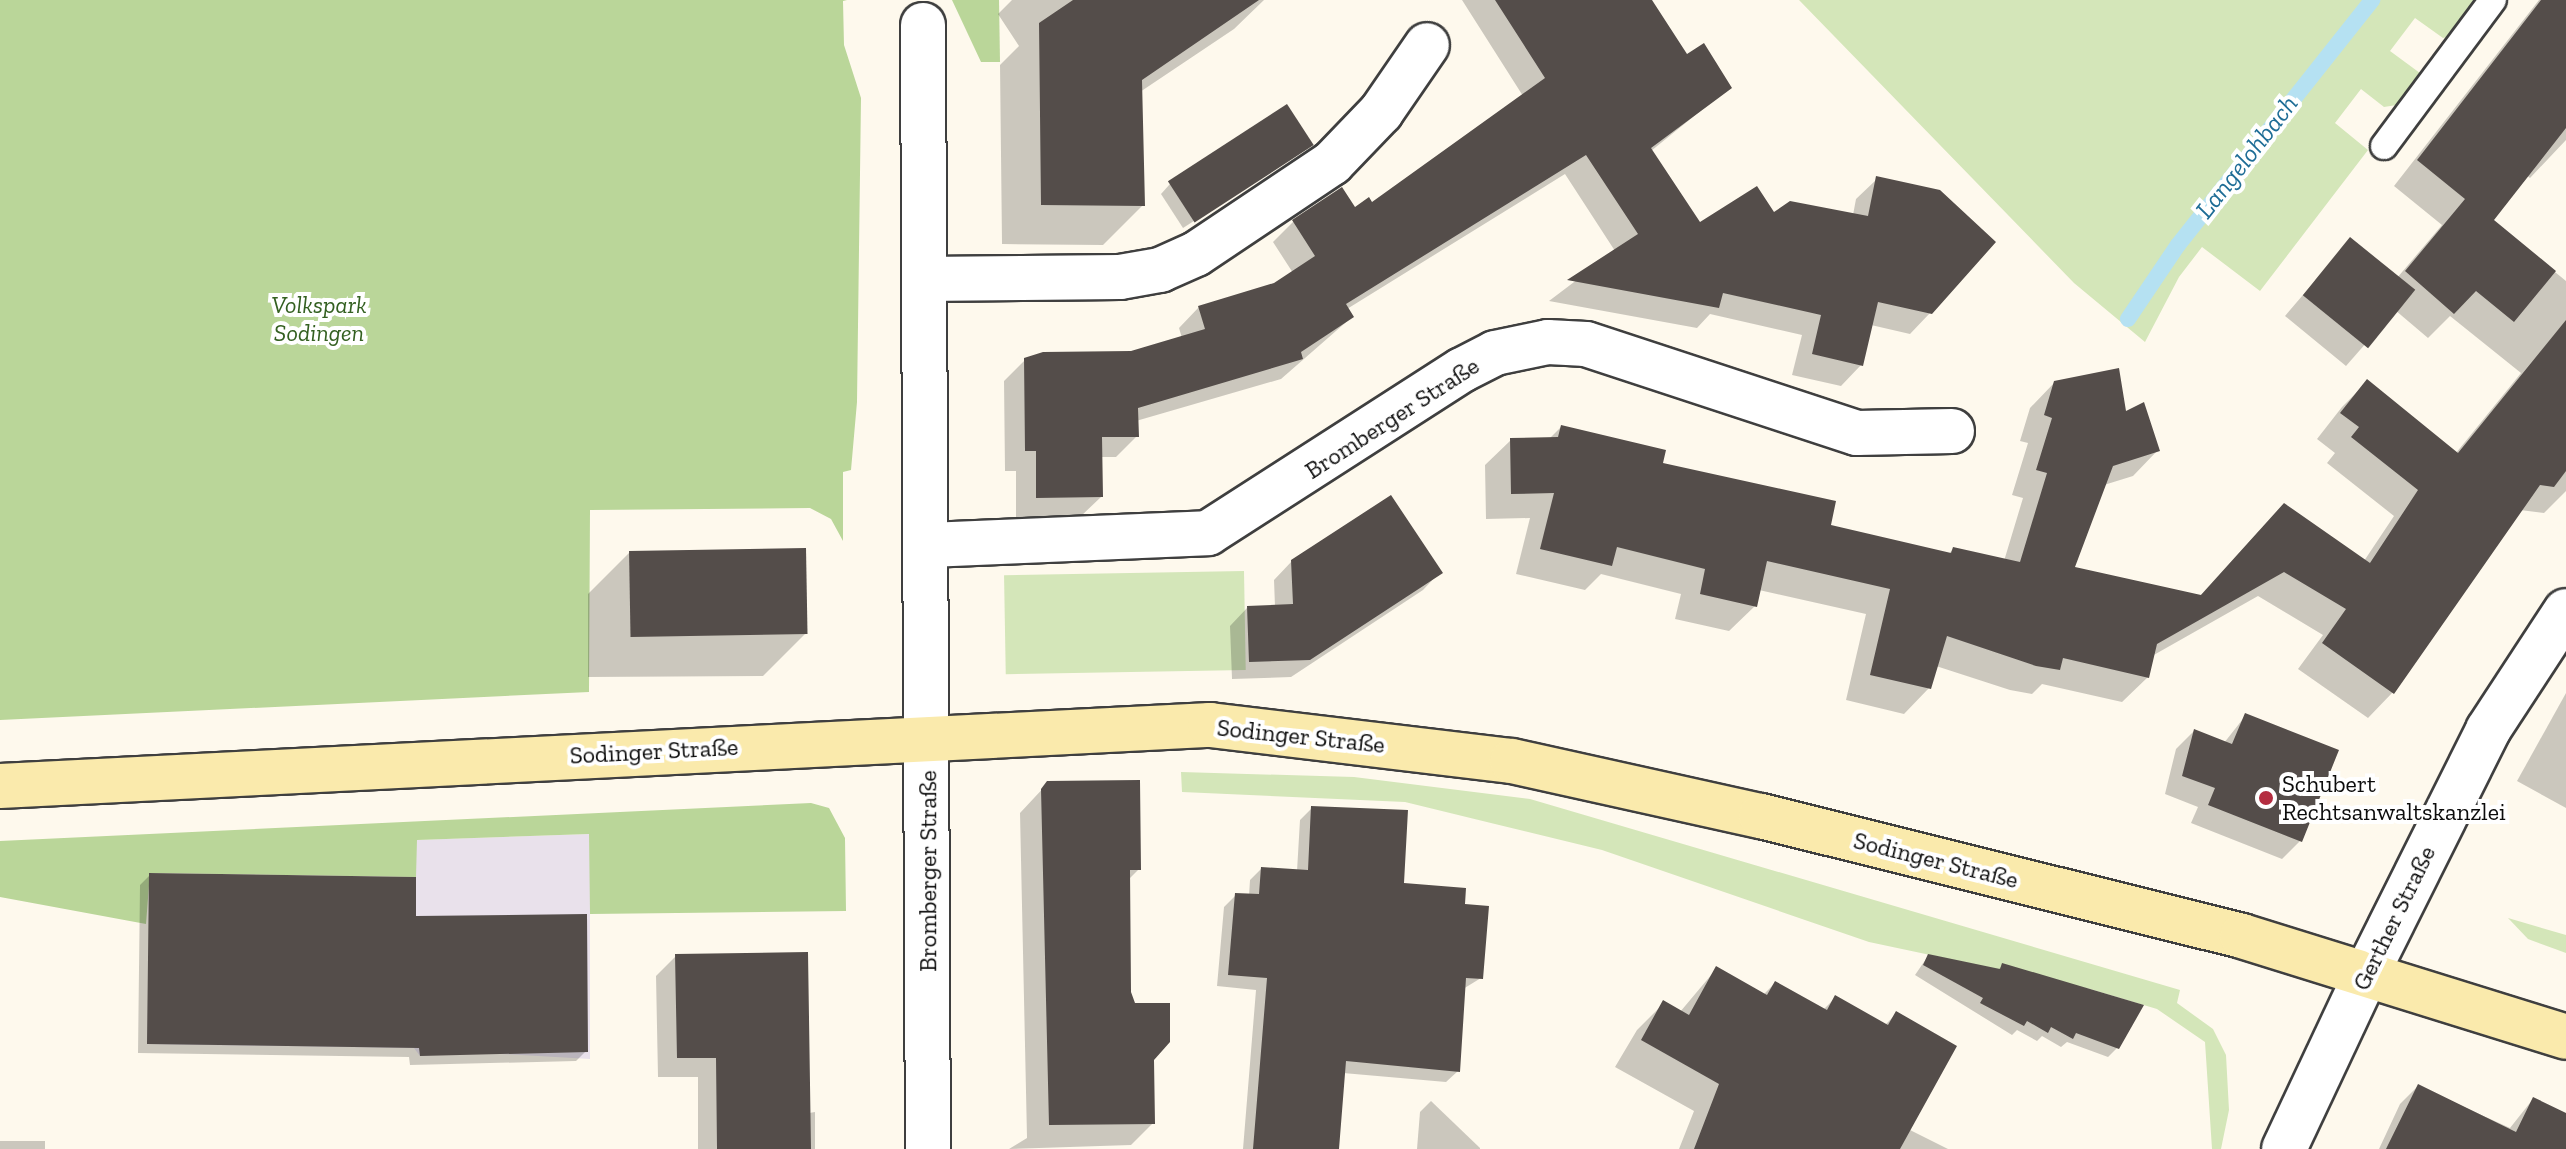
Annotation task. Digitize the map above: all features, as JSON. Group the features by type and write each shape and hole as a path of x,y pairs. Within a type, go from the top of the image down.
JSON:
{"main road":[{"name":"Sodinger Straße","path":"0,786 679,749 928,741 1210,725 1512,761 1761,816 2198,925 2566,1037"}],"street":[{"name":"Bromberger Straße","path":"923,13 928,1149"},
{"path":"924,279 1120,277 1160,270 1196,254 1332,163 1381,112 1427,45"},
{"name":"Bromberger Straße","path":"927,545 1208,533 1462,370 1495,353 1548,342 1586,344 1857,433 1952,431"},
{"name":"Gerther Straße","path":"2284,1149 2365,977 2488,730 2566,611"}],"lane":[{"path":"2384,146 2493,0"}],"shaded area":[{"path":"590,834 590,1059 468,1052 420,1056 414,1048 147,1044 416,877 416,840"}],"green space":[{"name":"Volkspark Sodingen","path":"0,0 847,0 843,1 844,45 861,98 857,402 851,470 843,472 843,541 831,519 810,508 590,510 589,692 0,720"},
{"path":"952,0 999,0 1000,62 981,62"},
{"path":"1799,0 2480,0 2454,35 2443,38 2415,18 2390,51 2424,76 2403,104 2384,107 2361,89 2335,123 2368,150 2260,291 2202,247 2179,277 2145,342 2074,283"},
{"path":"1244,571 1246,670 1006,674 1004,575"},
{"path":"1181,772 1354,777 1530,799 2180,990 2177,1003 2213,1029 2226,1055 2229,1110 2221,1149 2212,1149 2205,1042 2157,1009 2090,989 1869,942 1602,850 1405,802 1182,792"},
{"path":"811,803 829,808 845,838 846,911 590,914 589,834 417,840 416,877 150,873 146,924 0,897 0,841"},
{"path":"2508,918 2566,935 2566,953 2528,939"}],"building":[{"path":"1073,0 1259,0 1142,80 1145,206 1041,205 1039,23"},
{"path":"1495,0 1652,0 1687,54 1704,43 1732,88 1651,148 1700,222 1757,186 1774,212 1790,201 1868,216 1876,176 1940,190 1996,242 1932,314 1878,302 1863,366 1812,354 1821,315 1723,293 1719,308 1567,280 1638,234 1586,155 1346,304 1354,317 1301,352 1303,359 1138,408 1139,437 1102,437 1103,497 1036,498 1036,451 1025,451 1024,358 1043,352 1131,351 1205,329 1198,306 1274,283 1315,256 1292,220 1342,187 1355,207 1369,197 1372,202 1545,78"},
{"path":"2541,0 2566,0 2566,128 2494,220 2556,271 2514,322 2476,291 2454,314 2405,271 2465,199 2417,160"},
{"path":"1287,104 1314,145 1195,222 1168,181"},
{"path":"2350,237 2415,290 2368,348 2303,295"},
{"path":"2566,320 2566,471 2554,487 2540,485 2394,694 2322,643 2346,609 2284,572 2157,644 2149,678 2063,658 2060,670 2036,666 1947,636 1931,689 1870,675 1890,589 1767,561 1757,607 1700,594 1705,569 1617,547 1612,566 1540,549 1554,493 1511,494 1510,438 1558,437 1561,425 1666,450 1663,463 1836,501 1831,525 1951,553 1953,547 2020,562 2047,473 2036,470 2052,418 2044,415 2054,381 2119,368 2126,411 2144,402 2160,451 2113,466 2075,567 2201,595 2284,503 2370,563 2418,490 2351,437 2359,427 2340,413 2367,379 2458,453"},
{"path":"1391,495 1443,573 1310,660 1249,662 1247,606 1293,604 1291,560"},
{"path":"806,548 808,634 631,637 629,551"},
{"path":"2245,713 2339,750 2302,842 2208,805 2215,788 2182,776 2194,729 2232,744"},
{"path":"1140,780 1141,870 1130,870 1131,992 1135,1003 1170,1003 1170,1042 1154,1060 1155,1124 1049,1125 1041,789 1047,781"},
{"path":"1311,806 1408,810 1404,883 1466,888 1465,904 1489,906 1483,979 1466,978 1460,1072 1346,1061 1339,1149 1253,1149 1267,978 1228,975 1235,893 1259,894 1261,867 1308,870"},
{"path":"149,873 416,877 416,916 587,914 588,1052 420,1056 419,1048 147,1044"},
{"path":"808,952 811,1149 717,1149 716,1058 677,1058 675,954"},
{"path":"1928,954 2000,969 2002,963 2144,1005 2119,1049 2076,1033 2073,1039 2051,1027 2048,1033 2027,1021 2024,1026 1980,1003 1983,998 1923,965"},
{"path":"1716,966 1767,995 1775,981 1827,1010 1835,995 1888,1025 1896,1011 1957,1046 1900,1149 1694,1149 1719,1084 1641,1040 1663,1000 1689,1015"},
{"path":"2418,1084 2516,1132 2533,1097 2566,1113 2566,1149 2386,1149"}],"waterway":[{"name":"Langelohbach","path":"2128,319 2178,245 2372,0"}],"place":[{"name":"Schubert Rechtsanwaltskanzlei","path":"2266,798"}]}
